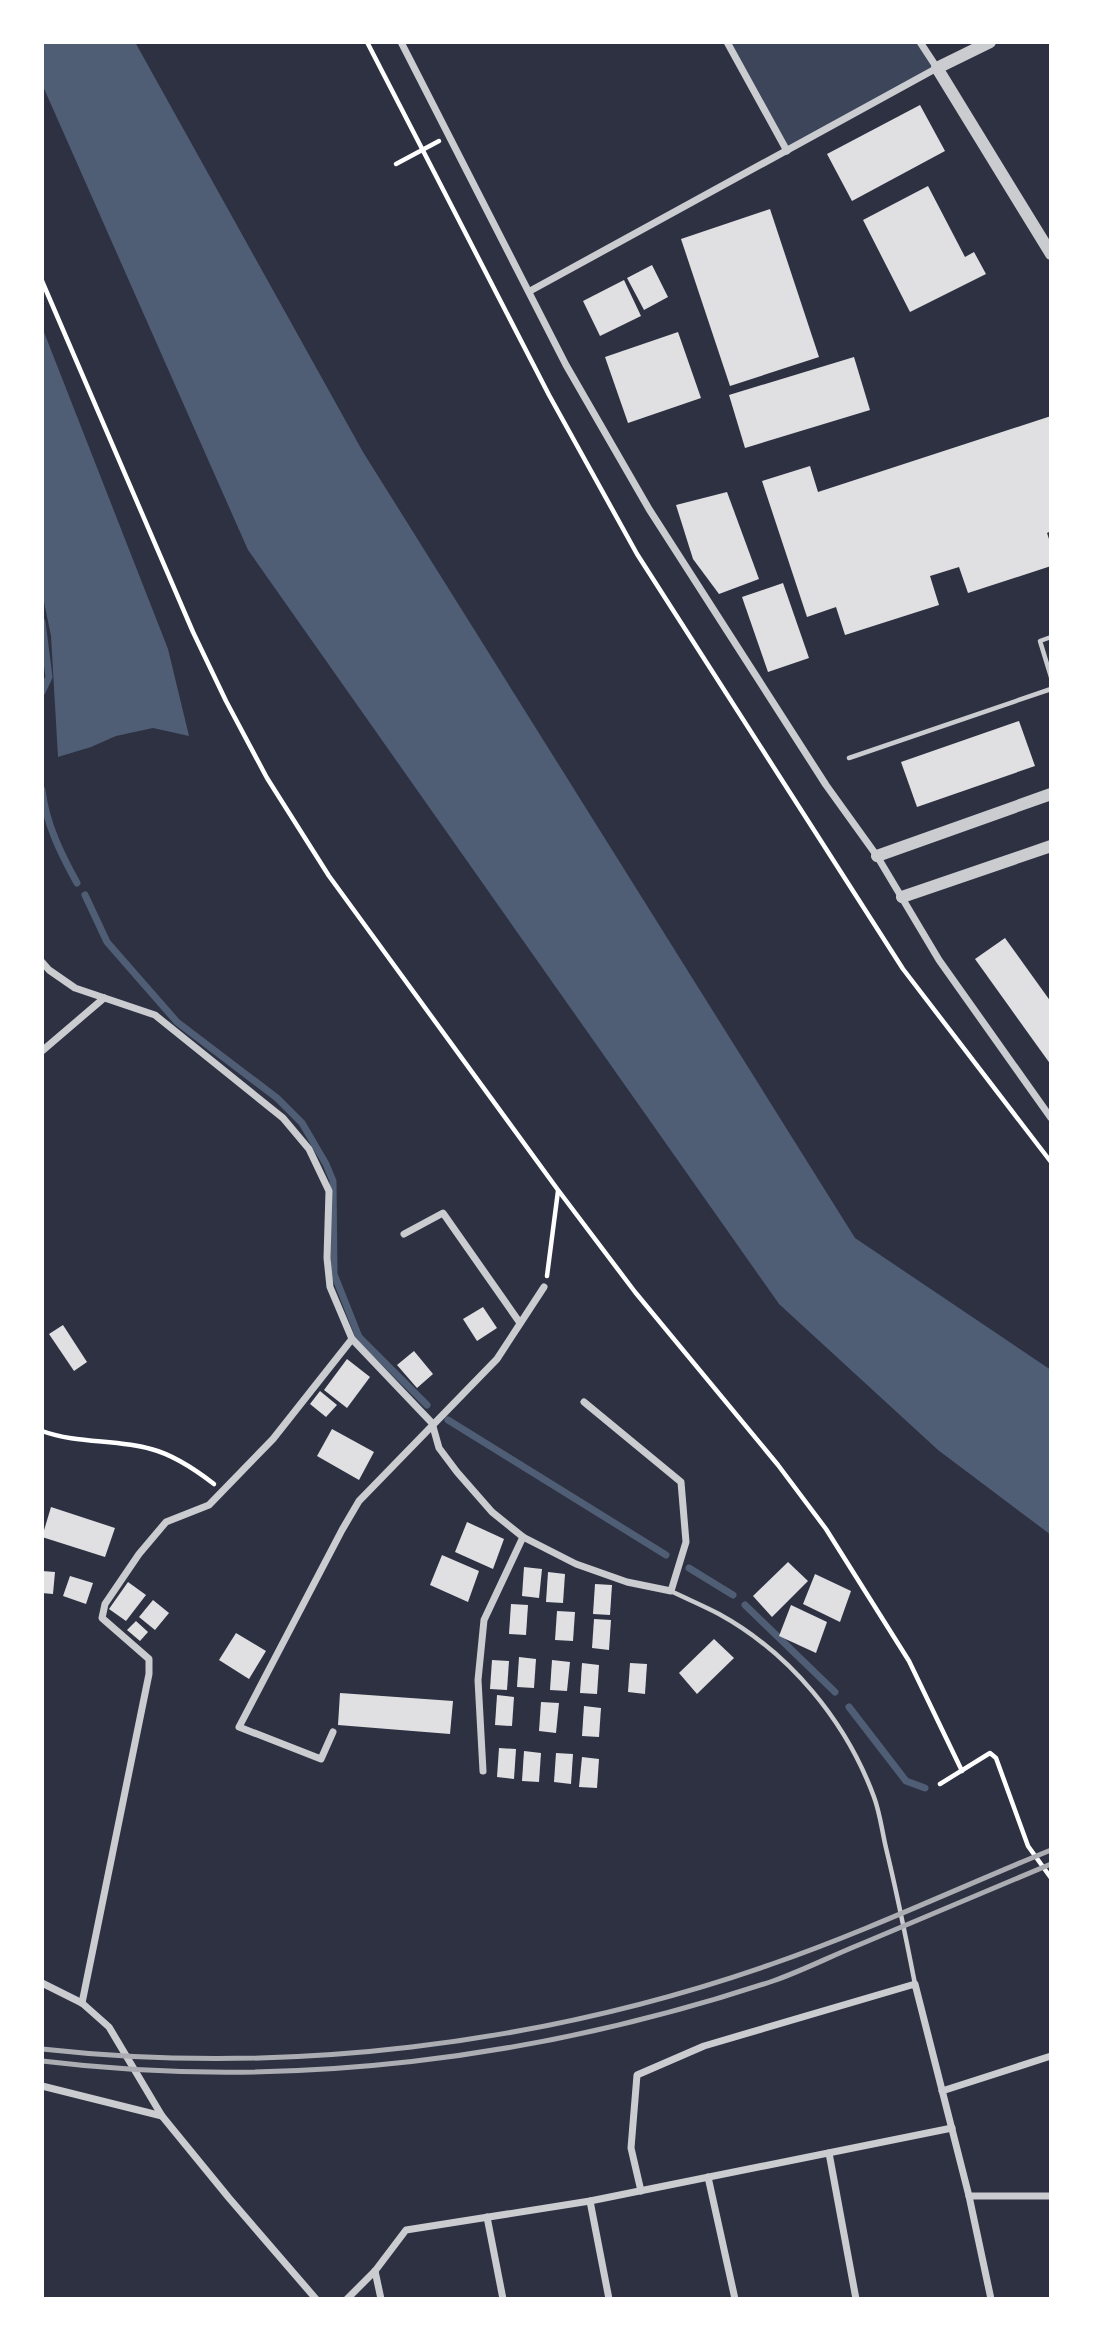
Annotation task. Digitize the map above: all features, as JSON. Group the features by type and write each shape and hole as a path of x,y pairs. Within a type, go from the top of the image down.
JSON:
{"street":[{"path":"401,42 566,365 649,509 812,764 877,856 939,960 1051,1118"},
{"path":"727,42 787,152"},
{"path":"920,42 1051,254"},
{"path":"530,290 937,68 990,42"},
{"path":"877,856 1051,794"},
{"path":"902,897 1051,846"},
{"path":"42,962 75,988 155,1015 284,1118 309,1149 329,1191 327,1258 330,1287 352,1339 432,1423 439,1448 492,1512 523,1538 576,1564 627,1582 671,1591 686,1542 681,1482 584,1402"},
{"path":"42,1051 104,998"},
{"path":"404,1234 443,1213 520,1323"},
{"path":"332,1732 321,1759 239,1727 359,1501 497,1359 544,1287"},
{"path":"82,2003 149,1674 149,1659 102,1618 105,1604 139,1554 166,1522 209,1505 273,1439 352,1339"},
{"path":"483,1771 478,1680 484,1619 523,1538"},
{"path":"42,1983 82,2003 109,2027 162,2116 316,2299"},
{"path":"641,2191 631,2148 637,2075 704,2046 915,1984 969,2196 991,2299"},
{"path":"942,2091 1051,2056"},
{"path":"42,2086 162,2116"},
{"path":"347,2299 375,2271 406,2230 590,2201 952,2128"},
{"path":"829,2152 856,2299"},
{"path":"708,2177 734,2299"},
{"path":"969,2196 1051,2196"},
{"path":"590,2201 609,2299"},
{"path":"487,2217 503,2299"},
{"path":"375,2271 381,2299"}],"lane":[{"path":"1051,638 1040,641 1051,677"},
{"path":"849,758 1051,689"},
{"path":"671,1591 720,1615 766,1646 793,1670 836,1720 857,1757 875,1799 915,1984"}],"path":[{"path":"367,42 565,427 637,554 888,947 938,1017 1051,1162"},
{"path":"396,164 440,141"},
{"path":"42,281 193,632 267,778 337,887 558,1191 643,1303 778,1465 826,1529 909,1661 962,1771"},
{"path":"544,1287 558,1191"},
{"path":"42,1431 59,1437 152,1449 193,1468 223,1490"},
{"path":"940,1784 990,1753 996,1758 1028,1846 1051,1878"}],"shaded area":[{"path":"42,42 135,42 363,452 855,1238 1051,1370 1051,1535 938,1450 779,1304 248,550 42,84"},
{"path":"727,42 920,42 937,68 787,151"},
{"path":"42,327 168,649 189,736 153,728 116,736 58,757 51,636 42,592"}],"building":[{"path":"920,105 945,151 852,201 827,154"},
{"path":"928,186 965,257 974,252 986,274 910,312 863,220"},
{"path":"770,209 819,357 730,386 681,239"},
{"path":"652,265 668,297 644,310 627,278"},
{"path":"624,280 641,316 600,336 583,301"},
{"path":"678,332 701,398 628,423 605,357"},
{"path":"854,357 870,410 745,448 729,395"},
{"path":"1051,416 1051,531 1047,533 1051,545 1051,566 968,593 959,567 930,576 939,605 845,635 836,607 807,617 762,481 810,466 818,492"},
{"path":"727,492 759,579 719,594 693,559 676,505"},
{"path":"783,583 809,658 768,672 742,597"},
{"path":"1019,721 1035,766 917,807 901,762"},
{"path":"1005,938 1051,1002 1051,1065 975,959"},
{"path":"483,1307 497,1328 477,1341 463,1319"},
{"path":"63,1325 87,1362 74,1371 49,1334"},
{"path":"414,1351 433,1374 417,1388 397,1365"},
{"path":"347,1359 370,1377 347,1408 324,1390"},
{"path":"320,1391 337,1405 326,1417 310,1404"},
{"path":"332,1429 374,1452 359,1480 317,1456"},
{"path":"51,1507 115,1528 105,1557 42,1537"},
{"path":"467,1522 504,1539 493,1569 455,1552"},
{"path":"442,1555 479,1571 468,1602 430,1585"},
{"path":"788,1562 808,1581 772,1617 753,1596"},
{"path":"524,1567 542,1569 539,1598 522,1596"},
{"path":"42,1571 55,1572 53,1594 42,1593"},
{"path":"548,1572 565,1574 563,1603 546,1602"},
{"path":"815,1574 851,1591 840,1622 803,1604"},
{"path":"70,1576 93,1583 86,1604 63,1596"},
{"path":"128,1582 146,1595 126,1621 109,1609"},
{"path":"595,1584 612,1585 610,1615 593,1614"},
{"path":"153,1600 169,1613 155,1630 139,1617"},
{"path":"511,1604 528,1605 526,1635 509,1634"},
{"path":"791,1605 827,1622 816,1653 779,1636"},
{"path":"557,1611 575,1612 573,1641 555,1640"},
{"path":"594,1619 611,1620 609,1650 592,1648"},
{"path":"136,1621 148,1632 140,1641 127,1630"},
{"path":"236,1633 266,1651 249,1679 219,1660"},
{"path":"714,1639 734,1658 697,1694 679,1673"},
{"path":"519,1657 536,1659 534,1688 517,1687"},
{"path":"492,1660 509,1661 507,1690 490,1689"},
{"path":"552,1660 570,1662 567,1691 550,1690"},
{"path":"582,1663 599,1665 597,1694 580,1693"},
{"path":"630,1663 647,1664 645,1694 628,1692"},
{"path":"340,1693 453,1701 450,1734 338,1725"},
{"path":"497,1695 514,1697 512,1726 495,1725"},
{"path":"541,1702 559,1703 556,1733 539,1731"},
{"path":"584,1706 601,1708 599,1737 582,1736"},
{"path":"499,1748 516,1749 514,1779 497,1777"},
{"path":"524,1751 541,1753 539,1782 522,1781"},
{"path":"556,1753 573,1754 571,1784 554,1782"},
{"path":"582,1757 599,1759 597,1788 579,1787"}],"waterway":[{"path":"42,622 49,677 42,692"},
{"path":"42,790 51,827 77,883"},
{"path":"85,895 107,942 177,1022 277,1098 302,1123 333,1181 334,1274 359,1337 427,1405"},
{"path":"448,1420 666,1555"},
{"path":"689,1568 733,1595"},
{"path":"745,1605 835,1692"},
{"path":"849,1707 906,1781 925,1788"}],"railway":[{"path":"42,2049 134,2056 226,2058 319,2055 412,2047 503,2034 684,1992 772,1964 878,1923 1051,1850"},
{"path":"42,2061 134,2069 227,2072 319,2069 412,2062 595,2031 684,2008 795,1973 1051,1864"}]}
